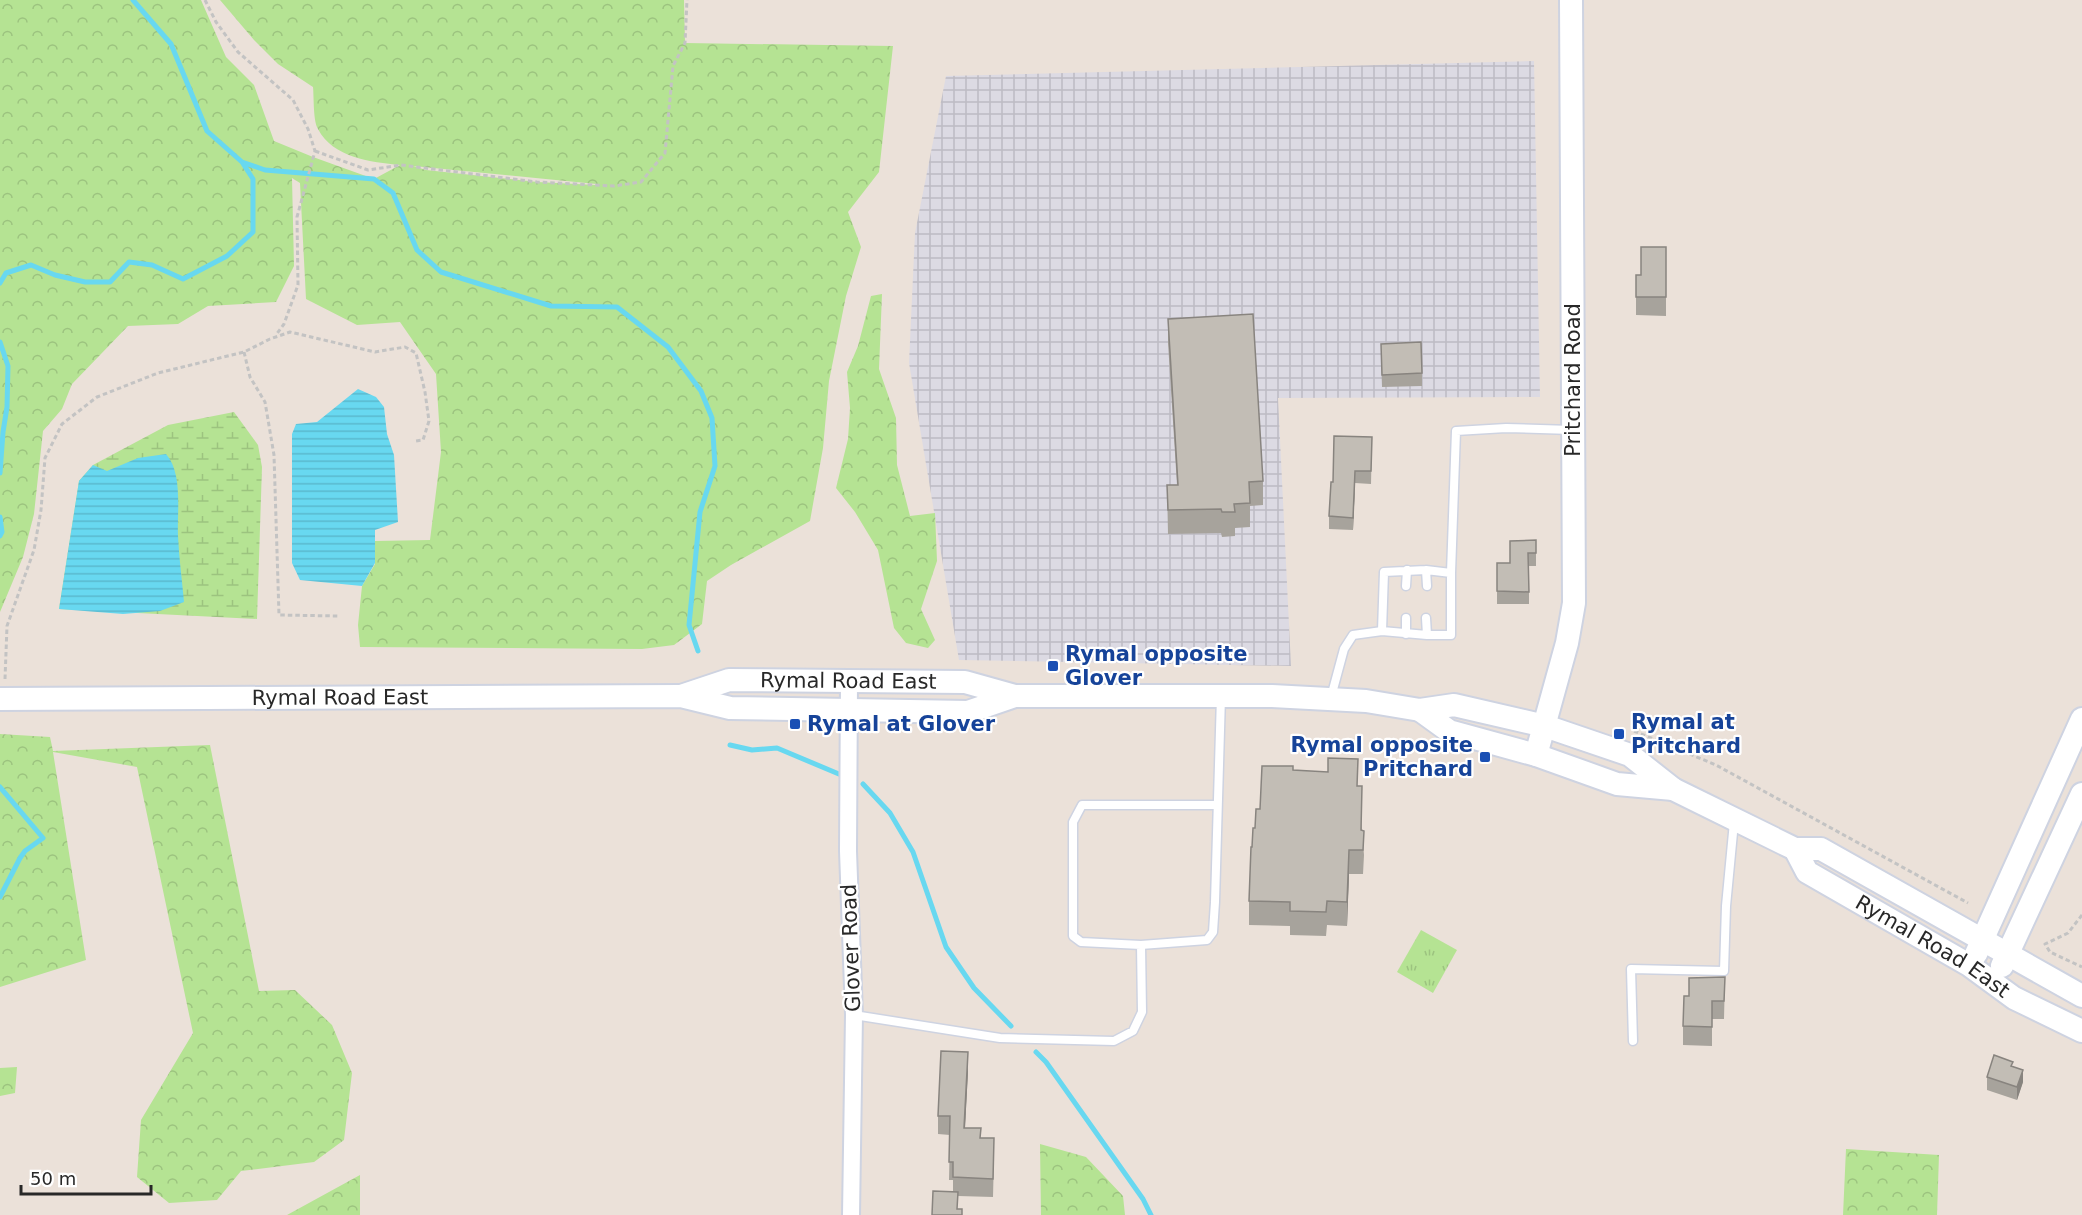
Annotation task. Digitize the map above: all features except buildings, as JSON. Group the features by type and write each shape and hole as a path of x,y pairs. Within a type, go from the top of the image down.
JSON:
{"main road":[{"name":"Pritchard Road","path":"1536,755 1567,643 1574,603 1571,0"},
{"name":"Rymal Road East","path":"681,696 729,680 965,682 1015,696 1221,696 1330,699 1366,701 1420,710 1454,705 1545,726 1630,754 1673,789 1795,849 1821,849 2082,996"},
{"name":"Rymal Road East","path":"2,699 681,696 730,708 968,712 1015,696"},
{"name":"Rymal Road East","path":"1420,710 1449,731 1536,755 1617,784 1673,789"},
{"path":"1969,965 2082,719"},
{"path":"1994,984 2082,794"},
{"name":"Rymal Road East","path":"1795,849 1807,872 1969,965 2014,998 2082,1031"}],"street":[{"name":"Glover Road","path":"849,681 848,851 854,1015 851,1215"}],"lane":[{"path":"1330,699 1344,649 1353,635 1382,631 1451,635 1456,431 1506,428 1573,430"},
{"path":"1406,586 1407,570"},
{"path":"1382,631 1384,572 1426,570 1451,573"},
{"path":"1426,570 1426,586"},
{"path":"1406,618 1406,634"},
{"path":"1426,618 1427,635"},
{"path":"1217,805 1082,806 1073,822 1073,936 1081,942 1141,945 1207,940 1213,932 1221,696"},
{"path":"1632,1041 1631,969 1724,971 1726,906 1734,818"},
{"path":"854,1015 1000,1038 1114,1041 1134,1031 1142,1012 1141,945"}],"path":[{"path":"205,0 216,22 237,52 293,100 308,129 315,151 297,217 298,285 284,324 276,336"},
{"path":"315,151 368,170 401,165 537,182 614,186 641,182 665,153 673,66 685,44 687,0"},
{"path":"2,699 7,626 34,550 41,510 45,458 62,424 97,397 158,373 244,352 276,336 290,332 375,352 405,347 416,353 429,421 423,440 416,441"},
{"path":"244,352 250,377 265,402 274,455 279,615 340,616"},
{"path":"1634,731 1716,765 1968,903"},
{"path":"2082,915 2068,933 2045,944 2050,952 2082,967"}],"shaded area":[{"path":"1534,61 1540,397 1278,398 1291,666 959,660 909,363 915,233 946,76"}],"green space":[{"path":"0,0 201,0 226,57 254,85 274,141 374,179 400,165 354,157 325,139 315,120 313,87 278,64 220,0 684,0 685,43 893,46 879,172 848,212 861,247 846,296 829,381 823,448 810,521 707,581 702,624 674,645 642,649 360,647 358,625 362,586 375,564 375,541 430,540 441,452 436,374 400,322 357,325 306,299 300,183 292,178 294,266 276,302 208,306 178,324 128,326 72,384 62,409 43,431 34,514 23,557 0,612","holes":["413,166 596,184 537,182 426,170"]},
{"path":"882,294 879,369 896,418 897,465 910,516 935,513 937,561 921,609 935,640 928,648 906,643 894,628 878,550 855,512 836,488 848,439 850,408 847,372 858,346 871,296"},
{"path":"234,412 258,445 262,467 257,619 59,609 79,481 93,465 168,425"},
{"path":"0,734 50,737 53,751 210,745 259,991 295,990 332,1025 352,1073 344,1140 314,1162 241,1171 217,1200 169,1203 137,1177 141,1120 193,1033 137,767 53,752 86,960 0,987"},
{"path":"1421,930 1457,950 1433,993 1397,972"},
{"path":"17,1067 15,1093 0,1096 0,1068"},
{"path":"1040,1144 1086,1157 1123,1196 1125,1215 1041,1215"},
{"path":"1846,1149 1939,1155 1937,1215 1843,1215"},
{"path":"360,1175 360,1215 287,1215"}],"water":[{"path":"358,389 376,397 384,407 387,434 394,455 398,522 375,530 375,563 362,586 300,580 292,563 292,434 296,424 317,422"},
{"path":"166,454 175,471 177,482 178,544 184,602 160,611 123,614 59,609 79,481 93,465 107,471 138,458"}],"waterway":[{"path":"0,283 6,273 31,265 55,275 85,282 110,282 129,262 152,265 183,279 227,256 253,232 253,179 242,162 207,131 171,44 133,0"},
{"path":"242,162 265,170 374,179 393,193 417,250 441,272 551,306 617,307 668,347 701,391 712,418 715,466 700,512 689,625 698,651"},
{"path":"0,342 8,366 7,407 0,473"},
{"path":"0,517 2,532 0,536"},
{"path":"730,745 752,750 777,748 846,777"},
{"path":"863,784 890,813 913,852 946,947 974,988 1011,1026"},
{"path":"0,787 43,838 25,851 0,897"},
{"path":"1036,1052 1046,1062 1143,1199 1151,1215"}],"place":[{"name":"Rymal opposite Glover","path":"1053,666"},
{"name":"Rymal at Glover","path":"795,724"},
{"name":"Rymal at Pritchard","path":"1619,734"},
{"name":"Rymal opposite Pritchard","path":"1485,757"}]}
